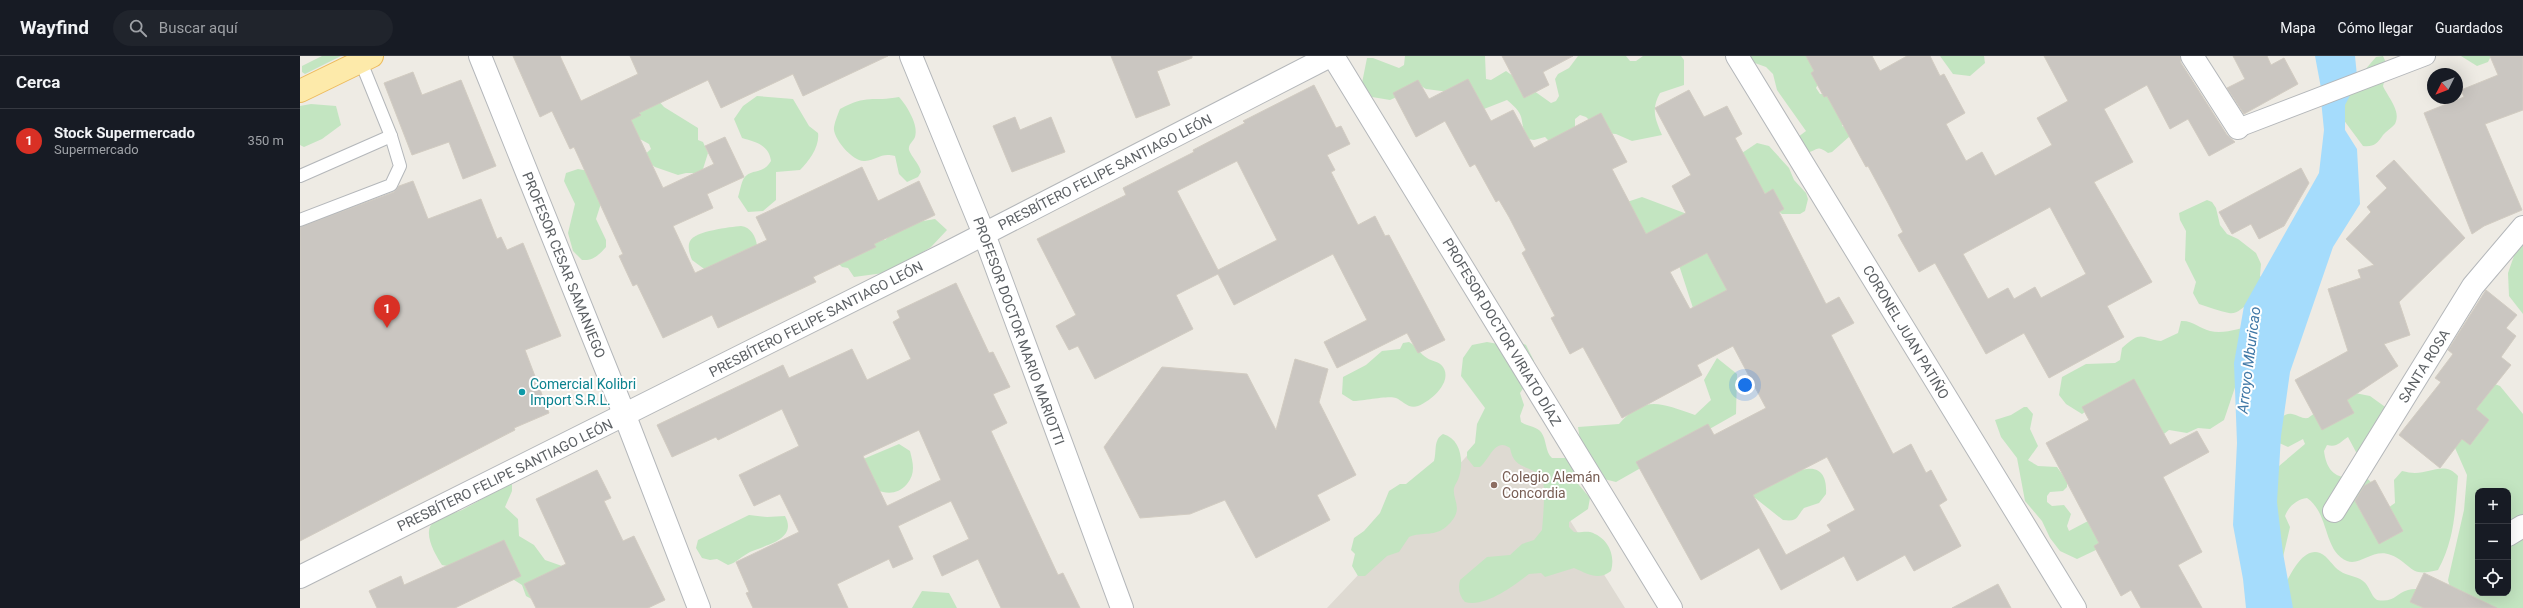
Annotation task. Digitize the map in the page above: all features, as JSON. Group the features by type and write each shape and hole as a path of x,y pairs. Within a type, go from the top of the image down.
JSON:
{"main road":[{"path":"300,91 367,59"}],"street":[{"name":"PROFESOR CESAR SAMANIEGO","path":"480,56 626,416 699,608"},
{"name":"PROFESOR DOCTOR MARIO MARIOTTI","path":"911,56 984,234 1122,608"},
{"name":"PRESBÍTERO FELIPE SANTIAGO LEÓN","path":"300,577 626,416 1332,56"},
{"name":"PROFESOR DOCTOR VIRIATO DÍAZ","path":"1332,56 1671,608"},
{"name":"CORONEL JUAN PATIÑO","path":"1737,56 2075,608"},
{"path":"2192,56 2238,128 2426,56"},
{"name":"SANTA ROSA","path":"2334,511 2473,286 2523,227"},
{"path":"2511,533 2523,526"}],"lane":[{"path":"300,220 391,185 400,166 367,59"},
{"path":"300,176 391,136"}],"shaded area":[{"name":"Colegio Alemán Concordia","path":"1504,415 1625,608 1327,608 1377,555"}],"green space":[{"path":"322,56 341,56 305,74 302,72 302,66"},
{"path":"1405,56 1485,56 1486,79 1491,80 1506,71 1551,103 1556,101 1559,96 1555,79 1558,74 1569,68 1578,56 1626,56 1630,61 1636,61 1643,56 1681,56 1684,60 1684,85 1660,93 1657,99 1655,114 1657,124 1662,135 1632,141 1616,134 1603,133 1586,117 1580,115 1575,119 1575,130 1558,150 1545,137 1534,140 1528,139 1518,111 1507,100 1484,109 1449,92 1426,89 1421,86 1390,100 1372,97 1362,83 1367,58 1373,58 1399,68 1404,65"},
{"path":"1735,56 1841,56 1821,78 1816,88 1820,94 1826,94 1843,120 1842,126 1845,127 1850,136 1832,152 1828,153 1824,150 1817,149 1805,153 1798,137 1806,131 1777,90 1773,74 1766,67"},
{"path":"1940,56 1984,56 1985,63 1970,76 1953,74"},
{"path":"2383,56 2388,67 2383,86 2393,104 2397,114 2397,119 2395,124 2377,143 2370,146 2363,146 2343,119 2344,89 2352,73 2364,71 2376,57"},
{"path":"2461,56 2491,56 2488,62 2477,66"},
{"path":"757,96 793,99 809,126 818,133 818,138 816,148 800,170 776,172 776,200 763,211 748,212 738,197 743,180 747,175 761,170 771,161 768,151 765,148 757,143 742,138 734,119 743,106"},
{"path":"899,97 909,110 914,121 916,132 909,150 921,172 918,177 907,182 899,174 895,156 886,155 860,161 845,149 834,132 834,125 840,109 849,104 870,99"},
{"path":"656,98 664,107 698,128 698,140 703,142 708,153 703,169 698,173 678,175 655,167 642,157 651,149 649,144 638,138 628,118"},
{"path":"311,104 336,106 341,125 322,139 304,147 300,145 300,106"},
{"path":"1757,143 1769,146 1789,168 1794,180 1806,193 1808,199 1805,211 1800,214 1782,214 1777,210 1762,189 1752,182 1742,153"},
{"path":"578,169 589,171 603,197 596,219 606,240 606,247 596,257 589,260 582,260 573,251 568,233 575,204 564,181 566,173"},
{"path":"1642,197 1687,214 1734,278 1718,305 1693,308 1677,259 1653,244 1624,203"},
{"path":"2207,200 2212,202 2216,208 2220,225 2227,234 2238,239 2256,253 2261,264 2260,276 2264,280 2254,296 2244,307 2234,313 2225,312 2199,304 2193,293 2196,282 2185,260 2186,231 2180,220 2179,213"},
{"path":"935,219 947,230 931,247 891,272 854,277 848,268 842,267 838,263 882,239 885,240 900,225"},
{"path":"741,226 750,230 757,246 707,271 692,260 689,246 690,241 693,238 713,230"},
{"path":"2523,230 2523,314 2509,296 2508,273"},
{"path":"2181,321 2189,322 2206,330 2216,332 2256,325 2224,420 2210,429 2198,428 2187,433 2169,430 2160,437 2100,401 2082,414 2066,404 2059,395 2062,377 2086,364 2115,363 2120,360 2122,348 2129,342 2138,337 2161,341 2178,333"},
{"path":"1515,340 1526,345 1534,361 1530,378 1520,393 1524,405 1520,416 1521,422 1541,432 1548,453 1552,458 1568,458 1574,468 1574,479 1590,498 1588,509 1569,522 1569,527 1574,532 1590,532 1596,534 1605,542 1611,553 1611,571 1602,576 1593,576 1574,568 1545,577 1541,573 1529,574 1516,584 1490,599 1473,603 1465,602 1461,597 1459,586 1460,580 1487,557 1510,555 1522,544 1534,540 1542,530 1544,494 1542,477 1518,463 1512,455 1510,448 1505,445 1500,445 1493,450 1480,467 1474,467 1467,458 1467,452 1475,443 1477,424 1485,408 1461,376 1463,358 1472,345 1487,342 1498,344"},
{"path":"1409,342 1429,359 1437,362 1443,367 1445,379 1443,385 1429,400 1414,407 1393,397 1353,401 1342,394 1343,377 1366,365 1382,351 1400,349 1403,343"},
{"path":"1717,358 1737,374 1736,414 1616,482 1596,477 1581,447 1578,427 1619,424 1637,408 1654,404 1663,405 1695,415 1711,400 1704,380"},
{"path":"2477,377 2500,386 2523,414 2523,608 2276,608 2292,572 2305,556 2312,552 2323,554 2340,571 2363,581 2377,600 2383,601 2392,599 2404,591 2420,589 2455,606 2448,580 2464,510 2467,475 2448,432"},
{"path":"2345,391 2370,396 2388,409 2361,455 2356,452 2348,437 2336,445 2327,445 2324,451 2325,457 2329,467 2335,474 2345,477 2363,476 2367,478 2374,486 2385,510 2395,503 2394,480 2402,471 2421,473 2443,468 2448,469 2458,476 2455,513 2451,536 2444,558 2438,570 2428,572 2416,571 2398,559 2385,553 2373,555 2357,561 2347,561 2339,556 2334,549 2320,513 2307,498 2293,504 2285,516 2290,527 2283,557 2258,536 2279,466 2305,444 2303,439 2288,447 2277,442 2281,419 2287,414 2308,418"},
{"path":"2024,407 2027,407 2033,414 2030,429 2038,446 2028,460 2038,466 2057,467 2067,481 2067,487 2063,491 2050,492 2047,496 2047,502 2052,506 2064,505 2071,514 2067,526 2069,531 2090,520 2106,525 2098,549 2077,559 2060,551 2050,538 2042,521 2025,501 2017,458 2001,437 1995,420 2011,415"},
{"path":"1443,434 1454,441 1460,451 1461,464 1459,478 1454,488 1457,505 1456,514 1443,529 1434,533 1409,537 1399,552 1387,556 1365,576 1358,576 1352,566 1355,554 1351,550 1354,538 1364,531 1380,513 1389,491 1400,484 1406,484 1434,461 1438,439"},
{"path":"899,444 910,451 913,468 910,480 900,490 892,493 874,489 842,468"},
{"path":"1807,469 1817,470 1820,472 1825,479 1826,494 1819,503 1804,508 1795,519 1783,520 1750,494 1792,471"},
{"path":"512,479 512,491 505,507 518,519 519,536 534,545 545,560 562,566 568,577 537,602 526,596 522,585 511,578 442,565 430,540 429,530 431,525 437,519 468,507"},
{"path":"749,515 767,517 785,516 788,524 787,531 784,536 778,540 750,552 734,563 728,565 717,559 710,560 702,558 696,548 698,540"},
{"path":"922,591 949,593 957,608 912,608"}],"water":[{"path":"2315,56 2355,56 2357,76 2321,88"},
{"name":"Arroyo Mburicao","path":"2355,86 2345,105 2345,130 2357,149 2360,204 2333,247 2290,372 2281,436 2277,502 2283,553 2293,608 2246,608 2243,579 2233,525 2237,443 2234,363 2244,306 2319,173 2324,130 2321,100"}],"building":[{"path":"513,56 560,56 581,101 638,74 630,56 888,56 803,96 793,74 721,108 708,80 639,113 641,115 631,120 663,188 714,164 705,146 725,137 744,177 707,194 713,208 673,226 695,273 767,240 756,217 862,167 878,201 919,181 935,215 874,244 876,247 813,277 816,282 718,328 712,315 663,338 637,284 633,286 619,256 623,254 574,147 570,149 552,111 540,117"},
{"path":"1111,56 1192,56 1192,58 1157,71 1170,105 1136,118"},
{"path":"1502,56 1573,56 1543,72 1549,85 1524,98"},
{"path":"1806,56 1872,56 1880,71 1907,56 1930,56 1940,76 1944,74 1965,113 1946,124 1966,161 1982,152 1995,176 2052,145 2037,118 2068,101 2044,56 2180,56 2181,63 2227,135 2235,142 2209,156 2188,119 2170,129 2147,85 2104,109 2133,162 2094,182 2152,282 2107,306 2124,337 2049,378 2024,333 1986,354 1935,263 1919,272 1898,235 1903,232 1888,203 1868,166 1866,167 1827,96 1824,97 1811,73 1814,71","holes":["2050,207 2086,274 2041,298 2035,287 2014,299 2008,288 1988,299 1963,254"]},
{"path":"2233,56 2267,56 2271,65 2284,58 2298,84 2244,114 2227,88 2245,79"},
{"path":"2490,56 2523,56 2523,110 2485,124 2522,210 2484,226 2472,234 2424,113 2446,104 2463,104 2463,89 2498,75"},
{"path":"413,72 422,95 461,80 496,166 463,179 449,142 412,155 384,83"},
{"path":"1468,79 1491,121 1513,110 1534,148 1601,113 1627,162 1612,169 1646,234 1686,213 1672,186 1691,175 1655,108 1689,90 1704,117 1727,106 1742,134 1735,138 1765,194 1773,189 1784,209 1779,212 1826,304 1839,297 1854,323 1831,335 1893,454 1911,444 1926,473 1931,470 1947,500 1939,505 1961,546 1914,571 1905,555 1857,581 1844,556 1781,590 1759,548 1701,580 1636,462 1708,424 1714,435 1766,408 1733,346 1697,365 1702,375 1622,418 1583,347 1570,354 1551,318 1555,316 1522,253 1526,250 1509,217 1499,200 1496,202 1475,164 1470,167 1445,121 1416,137 1393,93 1418,80 1429,99","holes":["1707,253 1727,290 1690,309 1670,272","1827,457 1855,510 1827,525 1831,531 1786,555 1753,495"]},
{"path":"1314,85 1336,128 1341,126 1350,144 1327,155 1335,170 1331,172 1358,225 1375,216 1385,236 1389,235 1445,340 1418,353 1407,333 1337,368 1324,342 1367,320 1333,254 1234,305 1218,274 1176,295 1193,329 1095,379 1078,346 1069,350 1056,326 1076,315 1037,239 1126,195 1123,188 1194,152 1193,150 1245,123 1243,121","holes":["1237,161 1277,240 1218,270 1177,191"]},
{"path":"1015,117 1020,130 1051,117 1065,152 1012,172 993,126"},
{"path":"2394,160 2465,238 2399,302 2410,335 2384,344 2398,366 2347,400 2354,413 2322,430 2295,380 2348,351 2328,289 2361,278 2358,270 2374,265 2346,239 2371,212 2367,207 2387,188 2376,176"},
{"path":"2301,168 2309,183 2284,226 2259,239 2251,224 2232,234 2219,212"},
{"path":"413,181 428,219 481,199 497,239 501,237 507,250 523,243 561,336 525,350 549,413 514,428 515,430 300,541 300,227 394,192 399,186"},
{"path":"956,283 989,353 993,352 1010,387 993,394 1007,423 991,431 1058,575 1063,573 1080,608 1001,608 978,559 942,576 933,556 969,539 951,501 898,526 913,559 893,568 889,559 837,584 848,608 753,608 746,593 749,592 736,562 799,532 780,494 754,506 739,475 799,446 782,409 718,440 716,437 672,457 657,425 783,365 789,378 852,349 867,380 911,359 893,322 900,318 897,311","holes":["919,430 941,480 887,506 863,456"]},
{"path":"2486,290 2517,315 2506,328 2516,336 2501,357 2511,365 2476,409 2489,420 2470,445 2462,439 2440,468 2399,435 2441,382 2435,378 2453,354 2448,350"},
{"path":"1295,359 1328,369 1319,402 1356,475 1317,495 1330,520 1256,558 1225,500 1190,514 1140,518 1104,447 1162,367 1247,374 1276,430"},
{"path":"2134,379 2170,445 2197,431 2209,452 2163,477 2202,552 2178,565 2202,608 2141,608 2131,590 2121,596 2094,546 2099,543 2046,443 2089,420 2082,407"},
{"path":"597,470 611,498 604,501 623,541 634,536 665,600 648,608 536,608 524,584 566,564 536,499"},
{"path":"2375,480 2403,531 2379,544 2355,501 2364,486"},
{"path":"504,540 521,576 455,608 377,608 369,591 401,576 404,585"},
{"path":"2424,573 2497,608 2424,608 2410,602"},
{"path":"1998,584 2011,608 1952,608"}],"place":[{"name":"Stock Supermercado","path":"387,328"},
{"name":"Comercial Kolibri Import S.R.L.","path":"522,392"},
{"name":"Colegio Alemán Concordia","path":"1494,485"}]}
